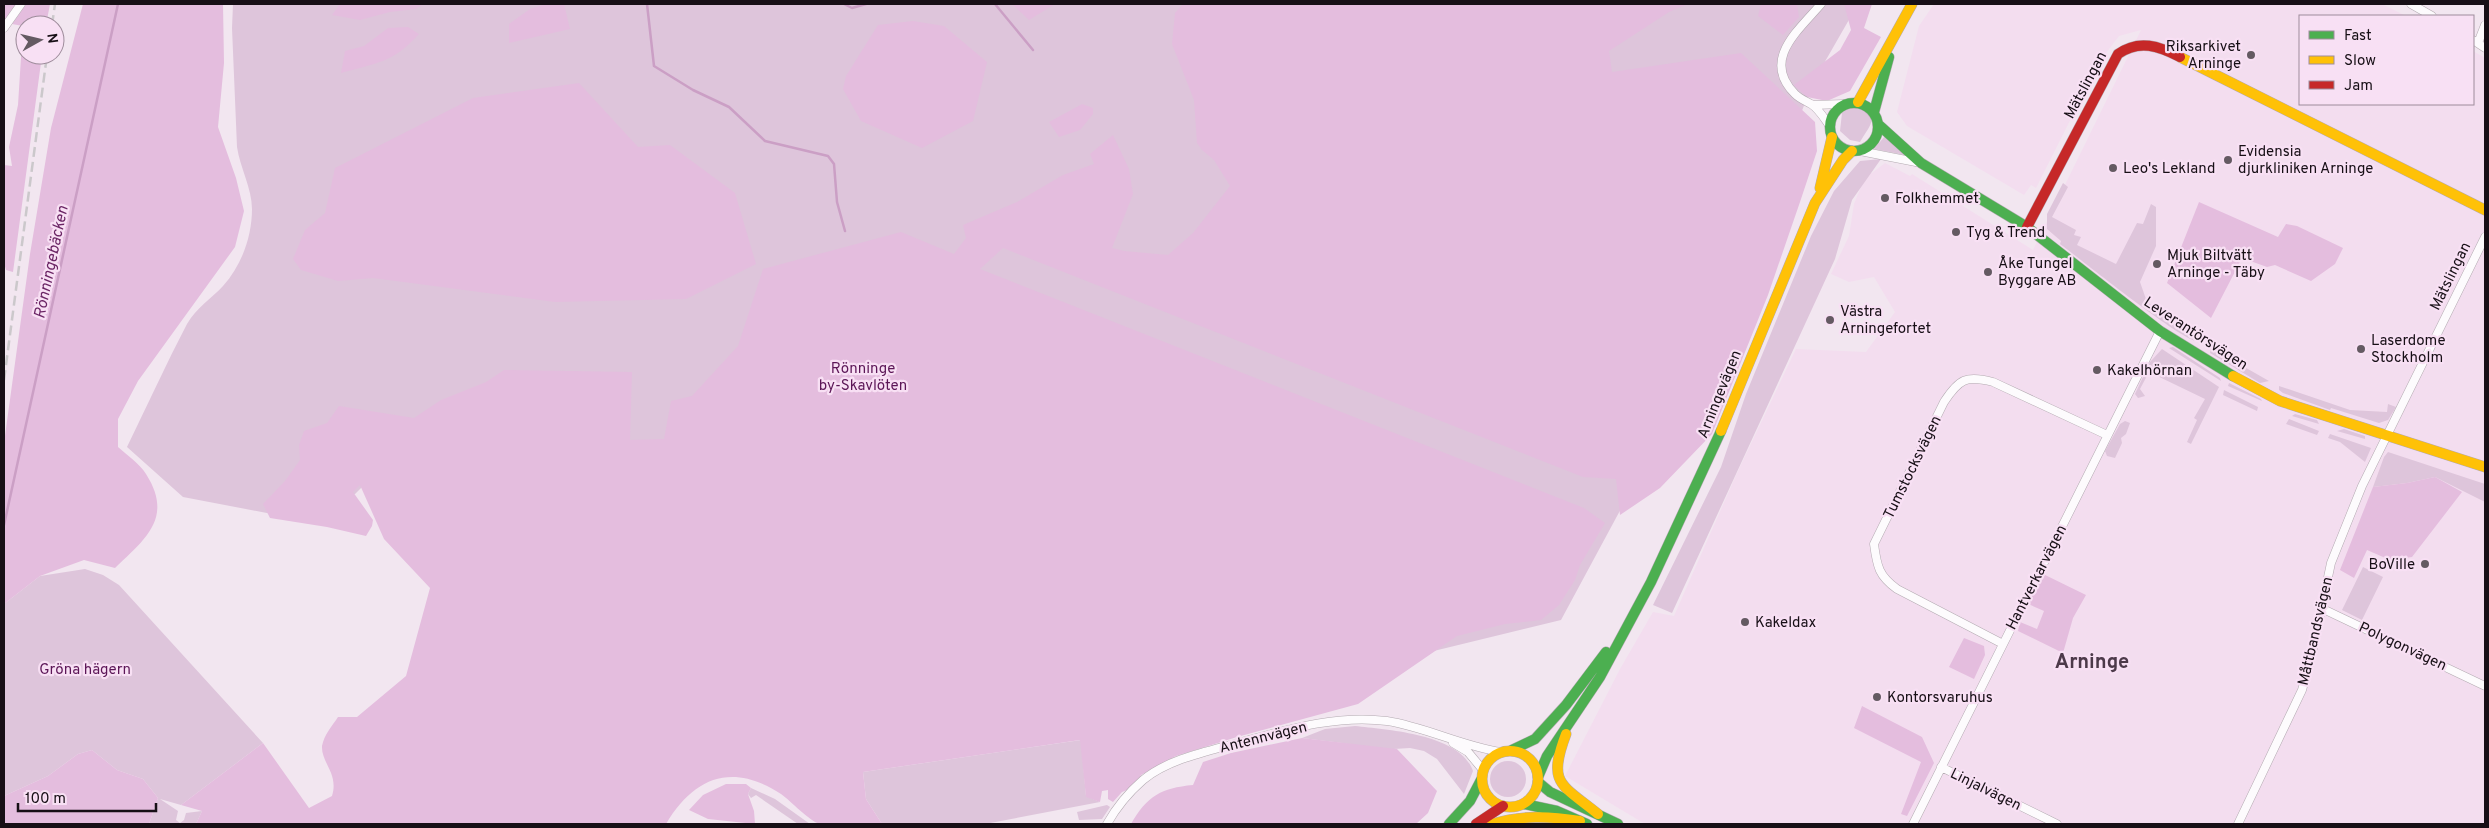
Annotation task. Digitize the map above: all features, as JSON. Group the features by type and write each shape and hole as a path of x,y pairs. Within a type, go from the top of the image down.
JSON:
{"street":[{"path":"4,28 21,4"},
{"path":"1813,105 1829,125 1832,137 1840,147 1856,151 1874,142 1879,125 1874,112 1867,105 1858,102 1813,105 1802,100 1784,81 1780,63 1784,49 1794,34 1821,4"},
{"path":"1858,102 1867,89 1912,4"},
{"path":"2411,4 2430,15"},
{"path":"2479,44 2485,25"},
{"path":"1874,112 1895,36"},
{"name":"Mätslingan","path":"2027,227 2118,54 2127,46 2133,45 2154,45 2167,50 2485,210"},
{"path":"1829,125 1834,112 1844,104"},
{"name":"Leverantörsvägen","path":"1879,125 1922,163 2027,227 2160,331 2221,370 2280,401 2485,467"},
{"name":"Arningevägen","path":"1538,779 1548,756 1600,677 1641,601 1691,500 1819,195 1832,137"},
{"name":"Leverantörsvägen","path":"1856,151 1922,163"},
{"name":"Arningevägen","path":"1819,195 1856,151"},
{"name":"Mätslingan","path":"2387,435 2485,237"},
{"name":"Hantverkarvägen","path":"1913,824 2160,331"},
{"name":"Tumstocksvägen","path":"2003,644 1897,589 1884,580 1877,566 1874,544 1944,402 1956,384 1974,378 1993,382 2107,435"},
{"name":"Måttbandsvägen","path":"2238,824 2302,690 2311,658 2331,563 2362,486 2387,435"},
{"name":"Arningevägen","path":"1512,750 1535,739 1566,705 1593,672 1641,601"},
{"name":"Polygonvägen","path":"2321,608 2485,686"},
{"path":"1573,716 1557,754 1555,770 1560,784 1598,814"},
{"name":"Antennvägen","path":"1106,824 1117,808 1143,780 1167,766 1197,754 1287,730 1343,720 1387,721 1434,732 1468,752 1482,775"},
{"name":"Antennvägen","path":"1445,738 1480,749 1500,752"},
{"path":"1449,824 1470,801 1490,759 1500,752 1512,750 1530,758 1538,779 1550,792 1618,824"},
{"name":"Linjalvägen","path":"1941,767 2057,824"},
{"path":"1482,775 1488,797 1503,806 1514,807 1524,804 1546,806 1584,822"},
{"path":"1524,804 1536,790 1538,779"},
{"path":"1476,824 1503,806"},
{"path":"1492,824 1531,816 1584,822"}],"shaded area":[{"path":"1934,4 2382,4 2404,15 2299,15 2299,105 2474,105 2474,52 2485,58 2485,824 1645,824 1565,776 1620,669 1653,612 1674,616 1737,473 1796,349 1866,352 1895,312 1874,277 1849,282 1831,274 1849,236 1854,204 1867,172 1872,173 1885,163 1910,176 1912,174 2033,250 2141,30 2119,36 2100,61 2036,188 2031,185 2024,195 1907,126 1897,112 1919,26"}],"green space":[{"path":"4,4 16,4 4,21"},
{"path":"26,4 50,4 48,15 18,15"},
{"path":"83,4 223,4 224,63 218,127 236,178 244,211 235,247 138,381 118,419 118,447 143,470 154,489 157,503 152,527 136,547 115,568 84,560 40,576 4,604 4,443 30,254 51,128"},
{"name":"Rönninge by-Skavlöten","path":"233,4 1858,4 1815,79 1692,377 1561,620 1364,668 368,481 355,494 339,503 272,514 183,497 127,447 187,324 195,313 230,278 241,260 248,240 252,209 250,193 237,147 232,28"},
{"path":"340,4 423,4 416,9 390,12 360,20 332,15"},
{"path":"546,4 564,4 570,29 509,43 509,24 530,9"},
{"path":"1012,4 1055,4 1029,20"},
{"name":"Rönninge by-Skavlöten","path":"1183,4 1688,4 1669,12 1609,51 1612,72 1741,53 1815,122 1817,151 1768,295 1712,434 1660,488 1620,515 1616,479 1583,477 1003,248 980,269 1584,508 1605,523 1580,565 1575,580 1559,605 1541,620 1505,624 1457,636 1358,704 1237,737 1176,756 1141,775 1137,786 1122,792 1113,802 1108,799 1108,790 1102,791 1100,802 1086,797 1080,740 863,772 866,799 882,824 842,826 820,824 805,815 781,794 763,784 730,777 716,779 702,785 677,808 666,824 196,824 202,811 181,805 263,743 309,808 332,796 334,788 332,775 322,752 324,738 328,731 338,717 357,717 406,676 430,588 384,539 360,485 353,492 373,520 366,536 327,527 270,518 263,504 285,481 300,460 299,445 304,431 327,423 339,406 414,418 441,400 486,382 504,370 632,372 630,440 664,439 671,401 692,396 738,346 763,269 901,232 954,254 966,238 963,225 1017,202 1063,175 1094,164 1090,154 1113,135 1129,169 1133,194 1112,248 1168,255 1193,233 1230,186 1214,160 1197,143 1194,100 1172,44 1175,13"},
{"path":"1761,4 1797,4 1799,17 1783,35 1758,16"},
{"path":"1844,4 1872,4 1864,28 1881,37 1850,91 1827,101 1807,97 1794,85 1840,50 1851,30"},
{"path":"913,21 944,26 987,62 973,121 922,148 861,121 843,89 846,76 878,25"},
{"path":"408,27 419,34 401,51 383,61 341,73 345,51 364,46 388,28"},
{"path":"21,65 41,65 13,272 6,270 4,263 4,165 12,166 9,147 18,105"},
{"path":"579,83 638,147 670,145 735,193 756,264 686,299 555,302 373,278 338,281 301,270 293,259 305,230 325,213 335,168 473,98"},
{"path":"1082,104 1093,108 1093,114 1080,130 1059,137 1049,122"},
{"path":"1857,106 1865,110 1871,118 1870,126 1860,142 1850,140 1840,131 1842,113 1848,108"},
{"path":"1885,136 1910,156 1874,149"},
{"path":"1881,159 1852,200 1835,259 1672,613 1653,605 1721,467 1746,394 1811,236 1834,191 1860,161"},
{"path":"2063,183 2068,187 2052,217 2076,230 2074,235 2081,237 2077,245 2116,264 2137,223 2143,224 2151,204 2156,207 2156,246 2140,282 2147,302 2198,341 2173,329 2153,315 2060,244 2061,241 2047,229 2047,214"},
{"path":"2199,202 2278,237 2286,224 2297,226 2343,248 2335,264 2311,281 2275,265 2267,267 2242,258 2211,318 2167,283"},
{"path":"2173,347 2220,378 2221,381 2169,348"},
{"path":"2211,348 2269,381 2260,383 2210,353"},
{"path":"2162,349 2219,387 2191,444 2187,442 2197,420 2194,418 2205,399 2149,372 2140,389 2145,396 2138,398 2135,394 2150,362"},
{"path":"2229,383 2261,399 2262,401 2228,386"},
{"path":"2279,386 2350,410 2387,412 2388,404 2396,407 2388,420 2379,423 2331,408 2330,410 2283,393 2279,390"},
{"path":"2224,390 2258,407 2257,411 2223,395"},
{"path":"2295,414 2317,420 2319,424 2292,416"},
{"path":"2289,419 2319,431 2317,435 2286,424"},
{"path":"2125,421 2130,423 2126,434 2121,438 2122,443 2115,458 2107,456 2105,451 2120,424"},
{"path":"2344,429 2365,436 2365,439 2337,431"},
{"path":"2330,434 2371,448 2365,462 2340,442 2328,438"},
{"path":"2388,452 2485,484 2485,502 2435,477 2373,487 2384,457"},
{"path":"2435,477 2462,492 2412,557 2390,560 2367,550 2354,578 2340,570 2373,487"},
{"path":"2363,567 2383,577 2362,620 2342,610"},
{"name":"Gröna hägern","path":"85,569 103,575 119,585 263,743 181,805 160,799 178,811 176,820 180,823 184,820 186,813 202,811 196,824 149,824 158,798 143,779 117,770 92,750 78,754 48,776 4,796 4,604 40,576"},
{"path":"2041,573 2086,595 2073,618 2063,653 2018,631 2020,622 2037,629 2044,611 2026,603"},
{"path":"1964,638 1984,646 1985,655 1974,679 1949,667"},
{"path":"1862,706 1922,737 1934,763 1907,816 1901,814 1921,762 1854,728"},
{"path":"1355,726 1422,736 1454,749 1466,759 1473,771 1464,794 1437,759 1424,751 1410,748 1378,750 1302,738 1325,729"},
{"path":"1302,738 1397,749 1437,791 1428,813 1416,824 1131,824 1149,800 1156,795 1172,788 1193,785 1203,762 1231,753"},
{"path":"1081,740 1086,796 1100,802 985,824 882,824 866,799 863,772"},
{"path":"92,750 117,770 143,779 158,798 149,824 4,824 4,796 48,776 78,754"},
{"path":"1508,761 1521,766 1526,779 1521,792 1508,797 1495,792 1490,779 1495,766"},
{"path":"726,784 746,784 751,788 748,794 754,811 755,824 708,819 689,810 703,795"},
{"path":"751,788 775,799 810,824 798,824 756,795 751,798 748,794"},
{"path":"1107,805 1110,807 1102,819 1079,820 1077,812"},
{"path":"1517,820 1552,821 1565,824 1499,824"}],"waterway":[{"name":"Rönningebäcken","path":"4,525 118,4"},
{"path":"647,4 654,66 693,90 729,107 765,141 828,156 834,164 837,202 845,231"},
{"path":"844,4 852,8 866,4"},
{"path":"995,4 1033,50"}],"railway":[{"path":"53,15 55,4"},
{"path":"4,380 46,65"}],"traffic: fast":[{"path":"1874,112 1889,57"},
{"path":"1849,103 1859,103 1868,107 1874,113 1877,118 1878,127 1877,136 1868,147 1859,151 1849,151 1840,147 1834,141 1830,132 1830,122 1834,113 1840,107 1849,103"},
{"path":"1879,125 1921,163 2027,227 2160,331 2233,376"},
{"path":"1538,777 1547,756 1600,677 1651,582 1721,431"},
{"path":"1512,750 1535,739 1566,705 1606,652"},
{"path":"1449,824 1470,801 1481,780"},
{"path":"1538,782 1550,792 1618,824"},
{"path":"1524,804 1557,811 1587,824"}],"traffic: slow":[{"path":"1858,102 1912,4"},
{"path":"2180,57 2485,210"},
{"path":"1820,188 1832,137"},
{"path":"1721,431 1815,203 1843,160 1852,151"},
{"path":"2233,376 2280,401 2485,467"},
{"path":"1566,734 1558,763 1558,773 1561,782 1598,814"},
{"path":"1504,751 1516,751 1526,755 1534,763 1538,779 1534,795 1526,803 1516,807 1504,807 1494,803 1486,795 1482,785 1482,773 1486,763 1494,755 1504,751"},
{"path":"1492,824 1536,817 1580,821"}],"traffic: jam":[{"path":"2027,227 2118,54 2126,49 2141,45 2157,47 2180,57"},
{"path":"1476,824 1503,806"}],"place":[{"name":"Riksarkivet Arninge","path":"2251,55"},
{"name":"Evidensia djurkliniken Arninge","path":"2228,160"},
{"name":"Leo's Lekland","path":"2113,168"},
{"name":"Folkhemmet","path":"1885,198"},
{"name":"Tyg & Trend","path":"1956,232"},
{"name":"Mjuk Biltvätt Arninge - Täby","path":"2157,264"},
{"name":"Åke Tungel Byggare AB","path":"1988,272"},
{"name":"Västra Arningefortet","path":"1830,320"},
{"name":"Laserdome Stockholm","path":"2361,349"},
{"name":"Kakelhörnan","path":"2097,370"},
{"name":"BoVille","path":"2425,564"},
{"name":"Kakeldax","path":"1745,622"},
{"name":"Kontorsvaruhus","path":"1877,697"}],"district":[{"name":"Arninge","path":"2092,661"}]}
